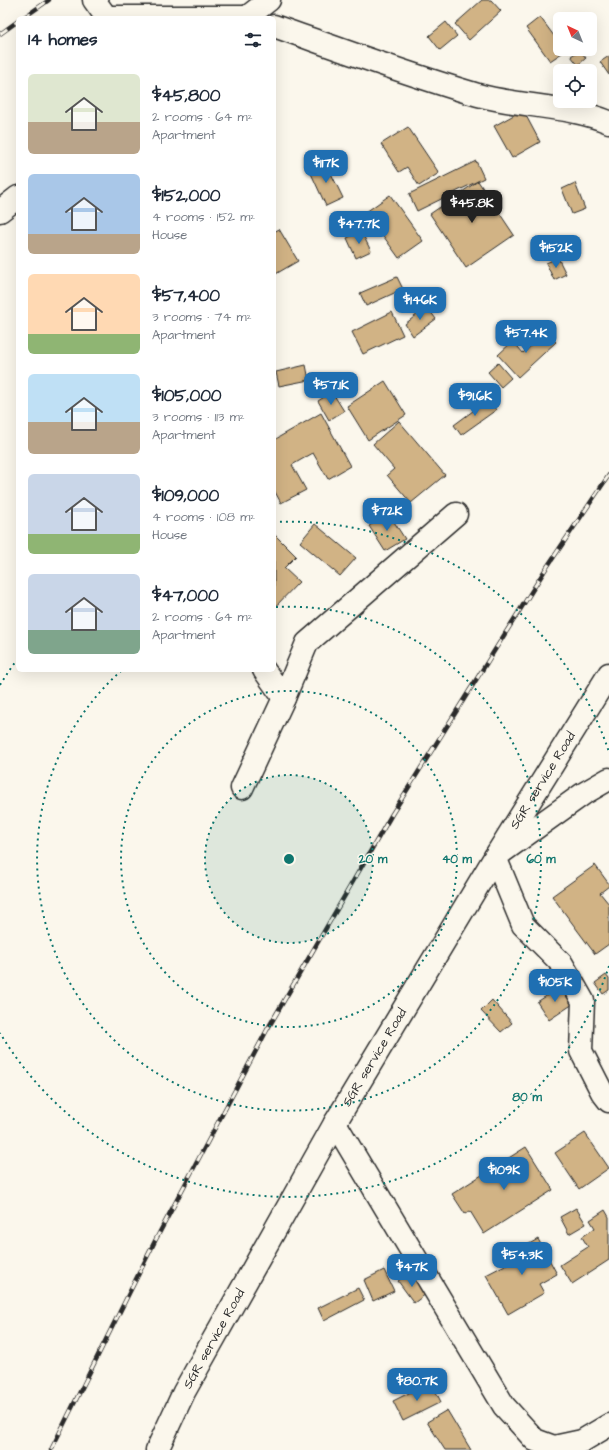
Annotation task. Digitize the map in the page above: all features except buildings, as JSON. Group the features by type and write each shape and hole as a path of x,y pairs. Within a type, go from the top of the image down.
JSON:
{"street":[{"path":"94,0 106,16"},
{"path":"250,16 269,0"},
{"path":"276,27 408,74 480,95 570,110 609,122"},
{"path":"0,211 16,199"},
{"path":"242,788 284,698 307,643 456,514"},
{"path":"265,672 284,698"},
{"name":"SGR service Road","path":"157,1450 184,1392 336,1123 495,857 609,674"},
{"path":"609,779 582,794 495,857 523,926 562,964 583,1001 581,1051 602,1092 609,1101"},
{"path":"336,1123 504,1406 535,1440 552,1448 582,1441 609,1425"}],"railway":[{"path":"26,16 49,0"},
{"path":"0,34 16,22"},
{"path":"51,1450 155,1241 267,1030 392,814 545,570 609,475"}]}
